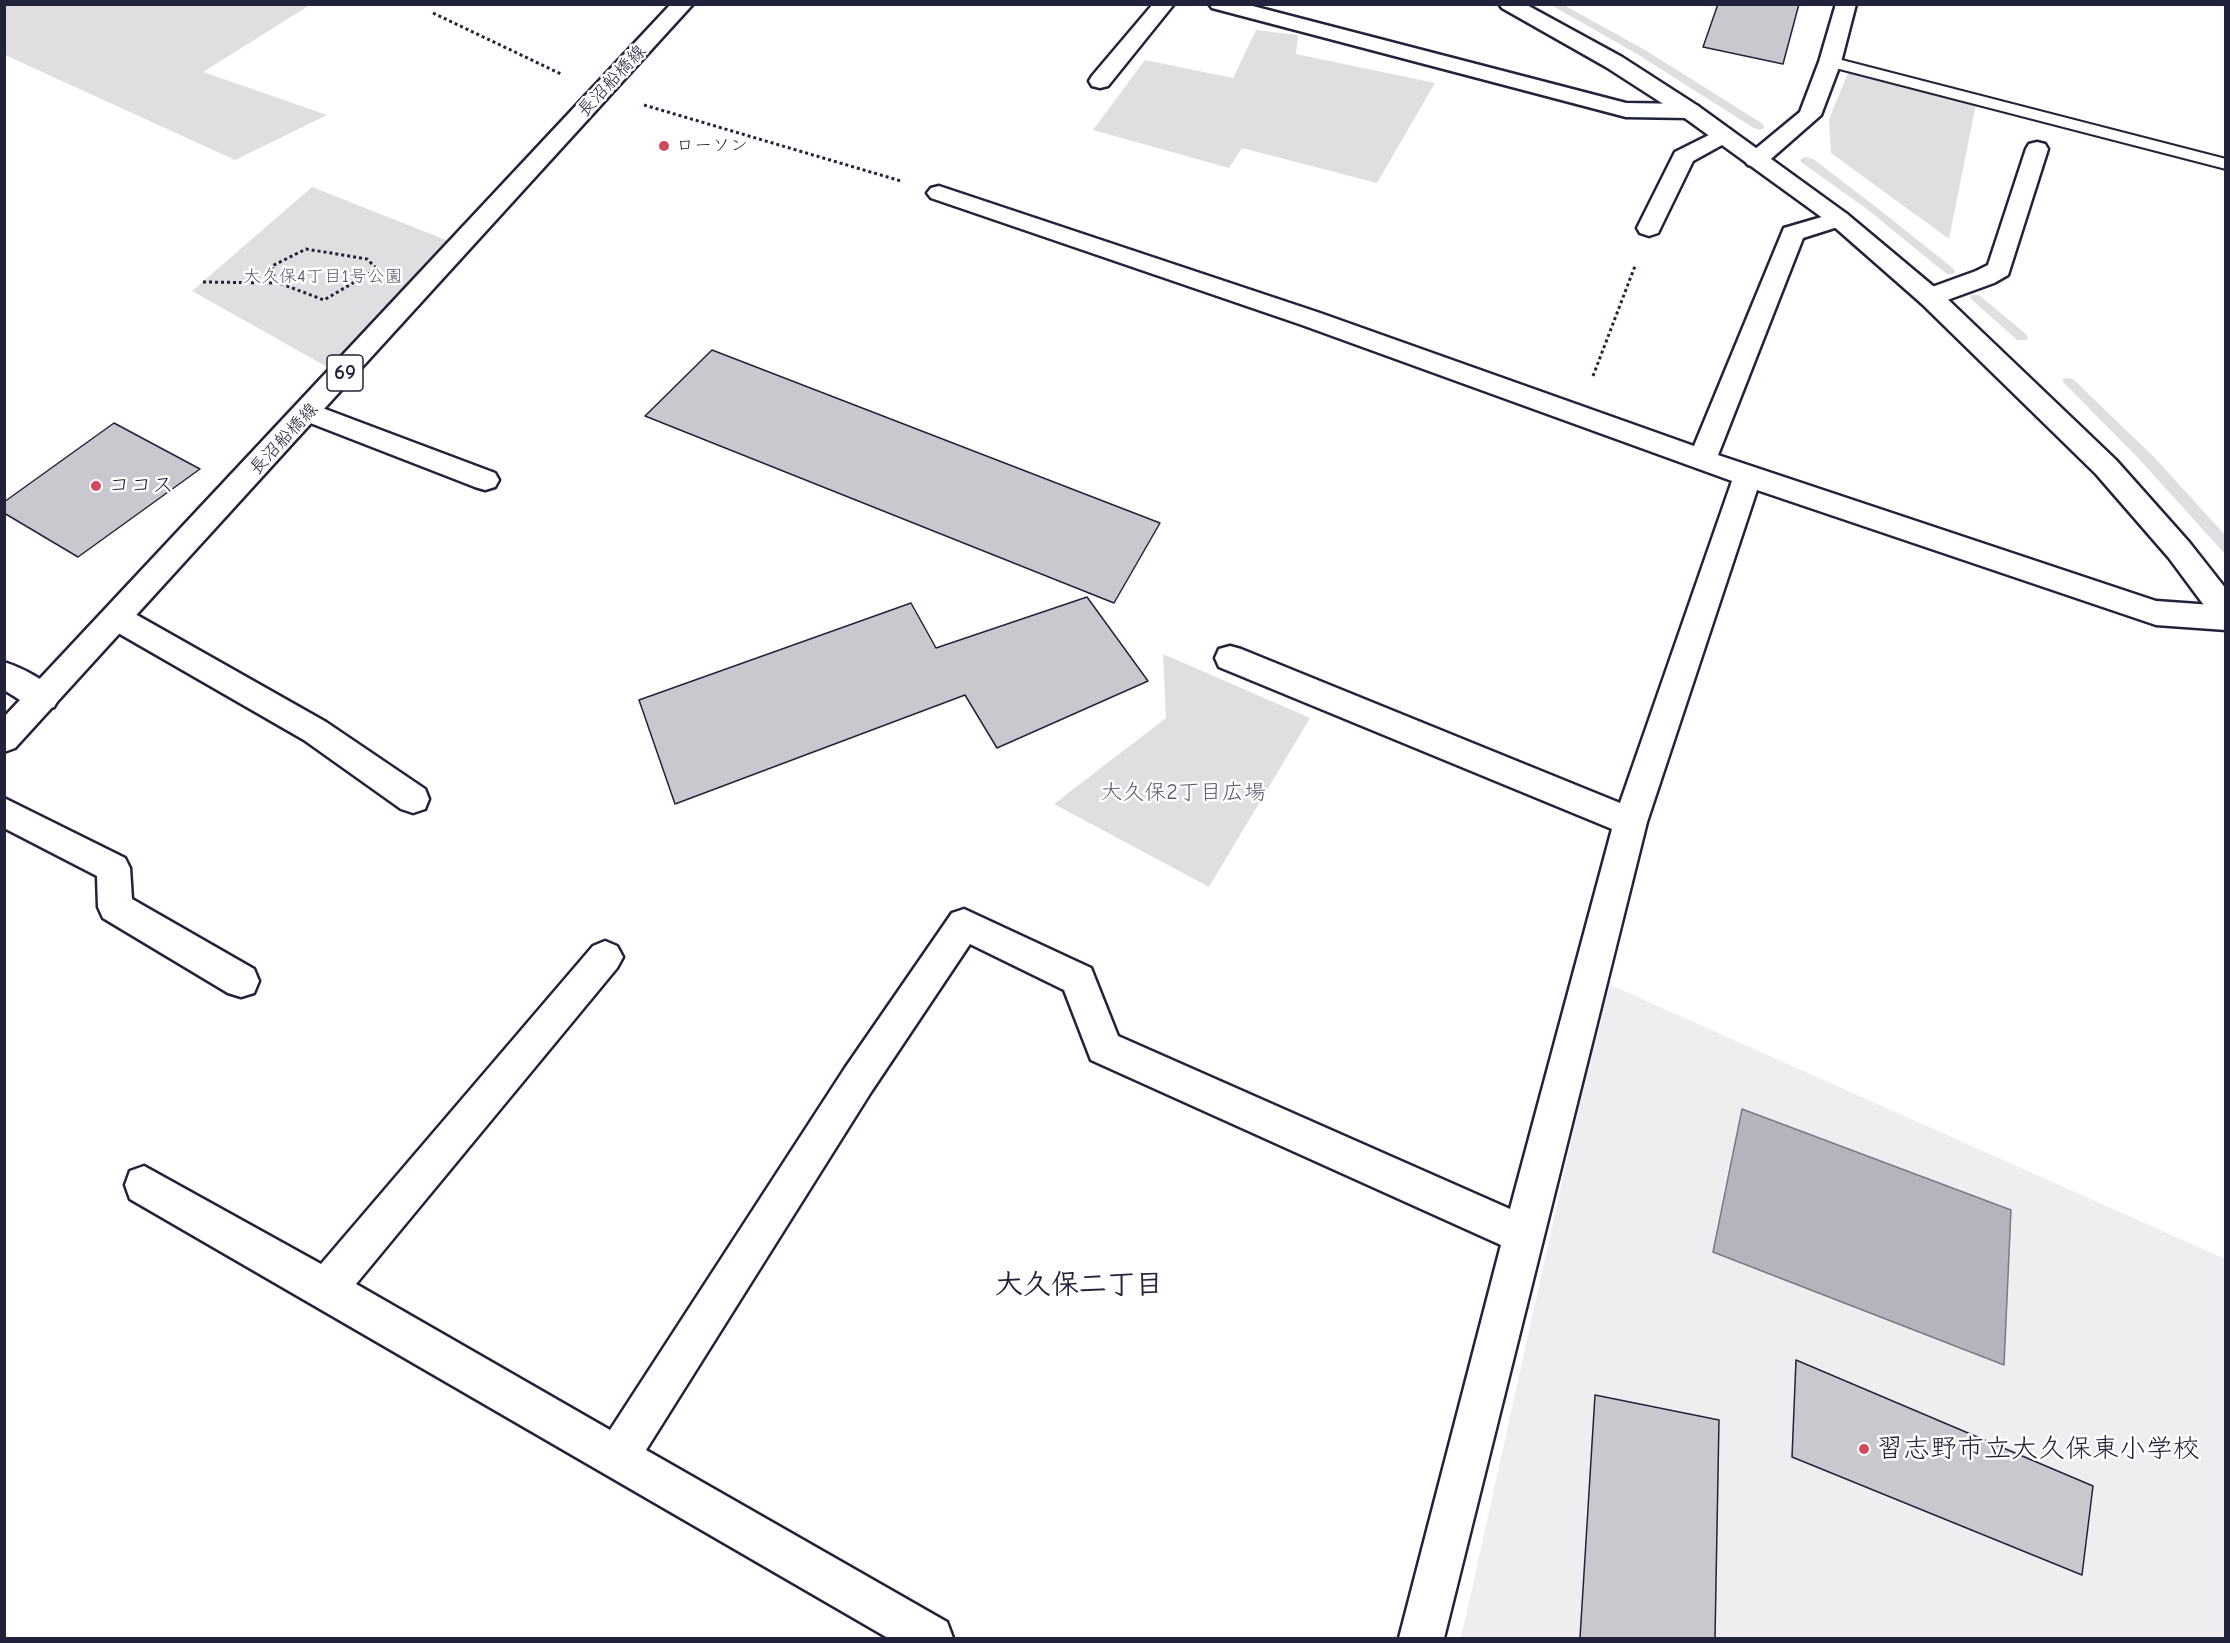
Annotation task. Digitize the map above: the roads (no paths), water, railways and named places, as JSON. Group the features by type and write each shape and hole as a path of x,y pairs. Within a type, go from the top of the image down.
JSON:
{"street":[{"name":"長沼船橋線","path":"4,739 309,412 682,4"},
{"path":"1100,81 1164,4"},
{"path":"1219,4 1626,110 1690,111"},
{"path":"1509,4 1614,62 1690,111 1839,219 1930,297 2106,467 2179,550 2226,612"},
{"path":"1756,160 1810,115 1830,62 1846,4"},
{"path":"1649,228 1683,157 1723,135"},
{"path":"1930,297 1985,277 1999,269 2037,149"},
{"path":"939,193 1311,320 1748,476 2156,613 2226,618"},
{"path":"1702,460 1793,232 1839,219"},
{"path":"309,412 485,480"},
{"path":"1422,1638 1630,822 1748,476"},
{"path":"117,618 315,731 413,799"},
{"path":"1230,658 1630,822"},
{"path":"4,674 43,698"},
{"path":"4,812 113,868 115,907 241,981"},
{"path":"617,1458 858,1080 964,924 1078,979 1104,1048 1523,1235"},
{"path":"326,1289 605,957"},
{"path":"144,1185 931,1638"}],"lane":[{"path":"1830,62 2226,164"}],"place":[{"name":"ローソン","path":"664,146"},
{"name":"ココス","path":"96,486"},
{"name":"習志野市立大久保東小学校","path":"1864,1449"}],"district":[{"name":"大久保二丁目","path":"1079,1285"}],"park label":[{"name":"大久保4丁目1号公園","path":"323,277"},
{"name":"大久保2丁目広場","path":"1183,793"}]}
